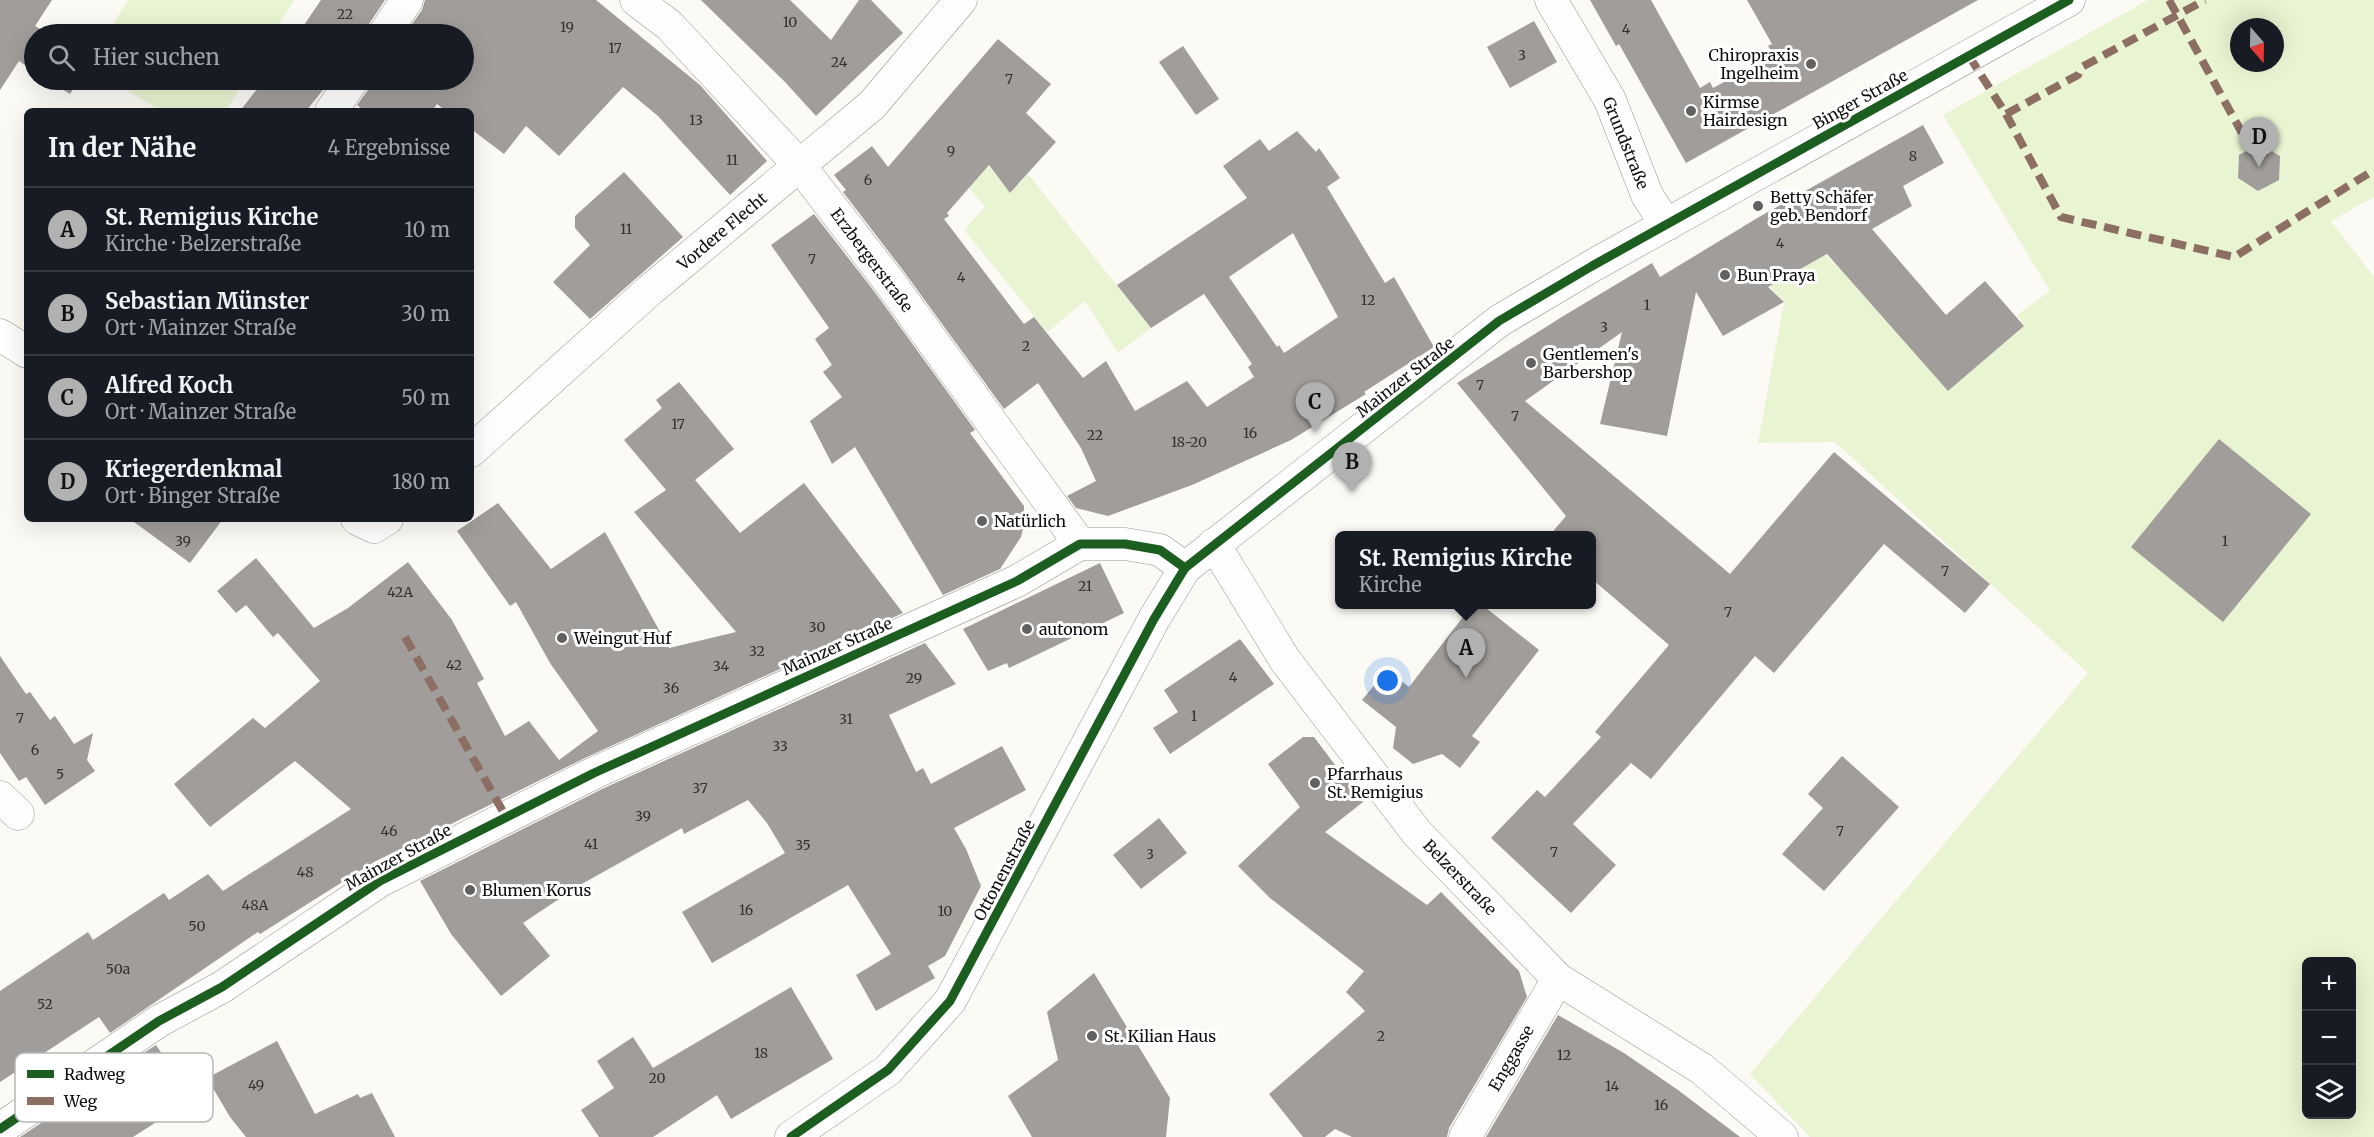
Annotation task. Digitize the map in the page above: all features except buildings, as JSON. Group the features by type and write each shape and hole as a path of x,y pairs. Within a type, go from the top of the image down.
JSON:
{"street":[{"path":"391,24 407,0"},
{"name":"Erzbergerstraße","path":"636,0 669,25 800,166 888,280 1080,544"},
{"name":"Vordere Flecht","path":"474,448 650,290 872,105 961,0"},
{"name":"Grundstraße","path":"1551,0 1610,100 1644,189 1666,225"},
{"name":"Binger Straße","path":"1666,225 2068,0"},
{"path":"333,108 346,90"},
{"name":"Mainzer Straße","path":"1185,568 1499,321 1666,225"},
{"path":"0,335 24,350"},
{"path":"1080,544 1125,544 1160,550 1185,568"},
{"name":"Mainzer Straße","path":"112,1053 159,1021 222,987 380,881 594,773 1017,581 1080,544"},
{"name":"Belzerstraße","path":"1214,544 1285,660 1417,833 1558,979 1702,1069 1782,1137"},
{"name":"Ottonenstraße","path":"791,1137 888,1070 950,1002 1154,619 1185,568"},
{"name":"Enggasse","path":"1465,1137 1558,979"},
{"name":"Mainzer Straße","path":"0,1129 15,1119"}],"green space":[{"path":"128,0 294,0 279,24 113,24"},
{"path":"2148,0 2374,0 2374,197 2331,221 2374,277 2374,1137 1810,1137 1750,1074 2088,673 1835,442 1758,443 1784,302 1770,286 1825,255 1841,270 1948,391 2025,325 2017,315 2050,291 1943,115"},
{"path":"127,90 239,90 228,108 156,108"},
{"path":"988,165 1010,193 1028,174 1151,328 1118,353 1085,301 1047,332 964,230 985,207 969,188"}],"marked path":[{"path":"2169,0 2242,133"},
{"path":"1969,56 2006,114 2078,75 2082,67 2205,0"},
{"path":"2006,114 2061,217 2234,257 2374,170"},
{"path":"405,637 506,817"}],"cycle path":[{"path":"791,1137 888,1070 950,1001 1154,619 1185,568 1499,321 1592,266 2069,0"},
{"path":"112,1053 159,1021 222,987 380,881 594,773 1017,581 1080,544 1125,544 1160,550 1185,568"},
{"path":"0,1129 15,1119"}],"place":[{"name":"Chiropraxis Ingelheim","path":"1811,64"},
{"name":"Kirmse Hairdesign","path":"1691,111"},
{"name":"Kriegerdenkmal","path":"2259,167"},
{"name":"Betty Schäfer geb. Bendorf","path":"1758,206"},
{"name":"Bun Praya","path":"1725,275"},
{"name":"Gentlemen's Barbershop","path":"1531,363"},
{"name":"Alfred Koch","path":"1315,432"},
{"name":"Sebastian Münster","path":"1352,492"},
{"name":"Natürlich","path":"982,521"},
{"name":"autonom","path":"1027,629"},
{"name":"Weingut Huf","path":"562,638"},
{"name":"St. Remigius Kirche","path":"1466,678"},
{"name":"Pfarrhaus St. Remigius","path":"1315,783"},
{"name":"Blumen Korus","path":"470,890"},
{"name":"St. Kilian Haus","path":"1092,1036"}]}
